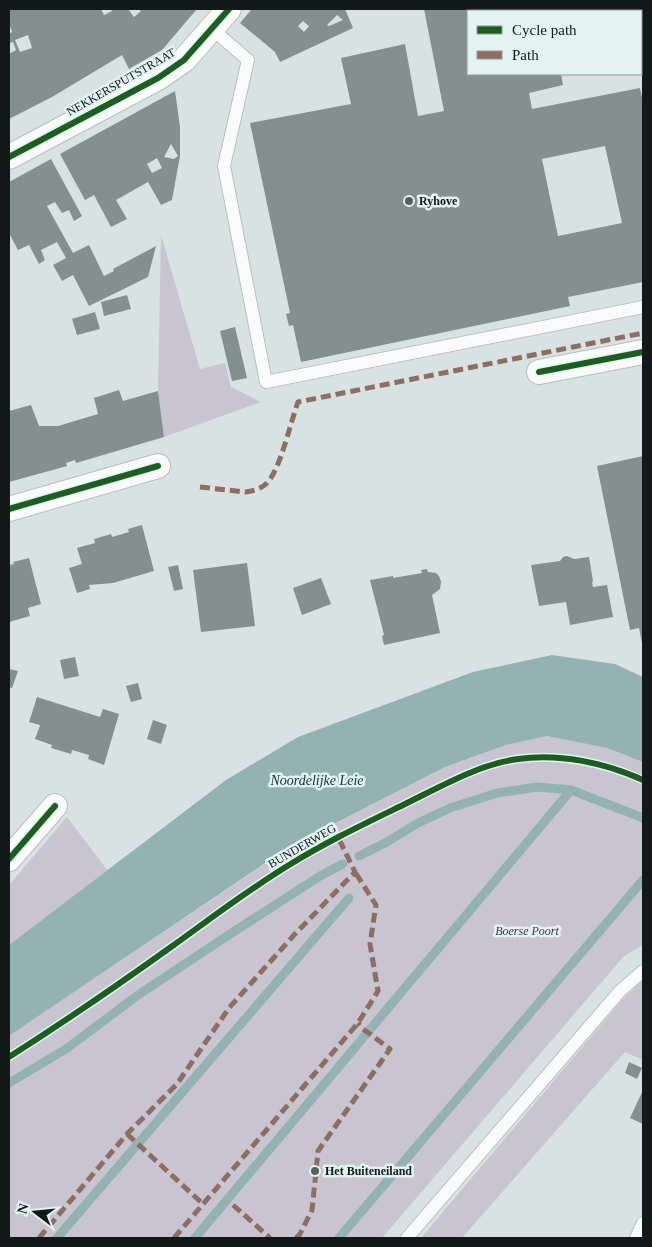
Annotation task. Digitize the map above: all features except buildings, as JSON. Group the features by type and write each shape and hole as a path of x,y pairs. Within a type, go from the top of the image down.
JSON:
{"street":[{"name":"NEKKERSPUTSTRAAT","path":"9,157 158,78 184,60 229,9"},
{"path":"539,372 643,352"},
{"path":"9,509 158,466"},
{"path":"9,860 55,806"}],"lane":[{"path":"212,29 248,60 224,166 266,382 643,307"},
{"path":"407,1238 620,990 643,971"},
{"path":"636,1238 643,1223"}],"green space":[{"path":"161,235 200,369 225,363 231,387 261,402 164,437 158,391"},
{"name":"Boerse Poort","path":"547,736 607,748 643,762 643,945 624,956 382,1238 9,1238 9,1036 290,847 445,767 506,745"},
{"path":"67,817 108,871 9,945 9,885"},
{"path":"643,980 643,1060 625,1052 462,1238 421,1238 622,1000"}],"water":[{"name":"Noordelijke Leie","path":"552,655 615,664 643,677 643,762 607,748 547,736 506,745 445,767 289,847 9,1036 9,945 226,780 298,737 473,672"}],"waterway":[{"path":"359,856 418,823 450,808 497,793 537,787 571,790 643,818"},
{"path":"195,1238 571,790"},
{"path":"9,1083 66,1049 138,995 221,940 320,876 343,864"},
{"path":"339,1238 643,880"},
{"path":"57,1238 349,898"}],"marked path":[{"path":"200,487 245,492 265,485 272,477 276,468 298,402 643,333"},
{"path":"39,1238 127,1134 177,1084 229,1008 294,935 355,872 338,837"},
{"path":"174,1238 358,1023 378,991 370,944 376,905 355,872"},
{"path":"296,1238 312,1210 318,1151 390,1049 363,1029 358,1023"},
{"path":"127,1134 203,1204"},
{"path":"233,1205 270,1238"}],"cycle path":[{"path":"9,157 158,78 184,60 229,9"},
{"path":"539,372 643,352"},
{"path":"9,509 158,466"},
{"name":"BUNDERWEG","path":"9,1057 111,989 289,865 345,834 474,771 518,759 550,757 598,764 643,780"},
{"path":"9,859 55,806"}],"place":[{"name":"Ryhove","path":"409,201"},
{"name":"Het Buiteneiland","path":"315,1171"}]}
